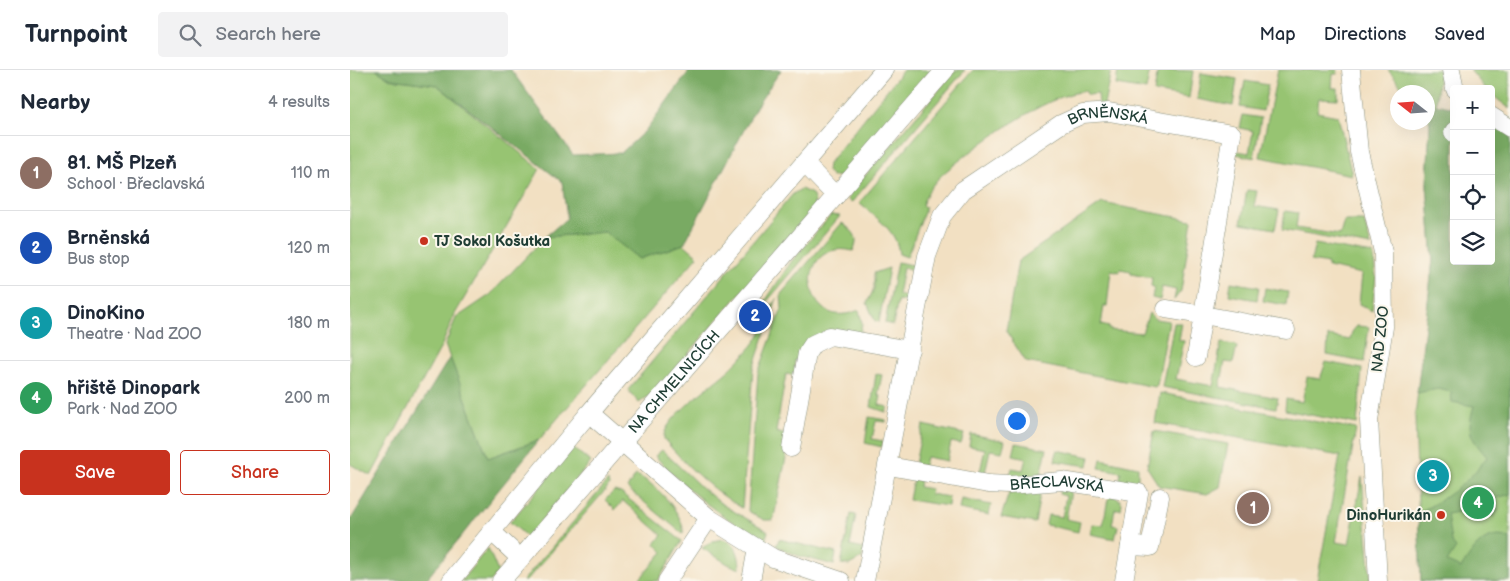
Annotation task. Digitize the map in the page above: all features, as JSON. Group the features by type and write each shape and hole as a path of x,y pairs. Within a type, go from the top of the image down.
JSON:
{"street":[{"path":"451,581 589,412 884,70"},
{"name":"NA CHMELNICÍCH","path":"501,581 945,70"},
{"name":"NAD ZOO","path":"1351,70 1359,152 1383,252 1384,327 1369,420 1378,581"},
{"name":"BRNĚNSKÁ","path":"865,581 889,466 927,256 942,216 963,190 1061,124 1083,114 1108,112 1232,134 1203,315"},
{"path":"1495,119 1510,128"},
{"path":"804,162 836,196"},
{"path":"1166,309 1286,330"},
{"path":"1196,357 1203,315"},
{"path":"791,448 807,353 813,344 830,336 910,350"},
{"path":"589,412 709,518 773,558 841,581"},
{"name":"BŘECLAVSKÁ","path":"889,466 988,484 1009,485 1062,481 1138,493 1124,581"},
{"path":"1130,546 1150,547 1160,497"},
{"path":"667,581 709,518"},
{"path":"492,531 520,558"},
{"path":"751,581 757,548"}],"green space":[{"name":"TJ Sokol Košutka","path":"350,70 376,70 391,79 437,85 540,169 455,314 441,347 371,476 350,464"},
{"path":"376,70 511,70 573,155 621,153 645,131 690,70 781,70 756,107 684,244 639,259 605,232 545,237 567,218 562,182 437,85 391,79"},
{"path":"903,70 931,70 841,176 832,177 827,171 828,164"},
{"path":"956,70 965,70 851,203 848,200 850,193"},
{"path":"973,70 1111,70 1104,105 1099,106 1098,94 1087,95 1086,91 1069,94 1051,101 1012,123 945,172 934,183 926,196 922,206 926,207 907,257 899,254 890,231 879,219 859,203"},
{"path":"1118,70 1150,70 1146,90 1116,85"},
{"path":"1158,70 1193,71 1189,98 1154,92"},
{"path":"1278,70 1338,70 1337,74 1333,74 1332,88 1338,88 1338,99 1319,98 1317,112 1338,116 1352,175 1260,157"},
{"path":"1388,70 1439,70 1435,107 1435,85 1400,85"},
{"path":"1470,70 1510,70 1510,109 1495,97 1495,85 1483,85"},
{"path":"1201,73 1237,79 1233,106 1197,99"},
{"path":"1245,81 1268,85 1263,111 1240,107"},
{"path":"1436,104 1450,107 1450,265 1495,265 1495,119 1510,119 1510,494 1497,498 1498,511 1493,517 1482,508 1447,514 1451,542 1456,548 1447,562 1461,568 1475,548 1486,539 1501,536 1510,538 1510,581 1421,581 1418,513 1464,483 1487,457 1471,434 1470,422 1474,406 1452,402 1451,392 1438,389 1417,393 1433,260 1427,185 1430,130 1435,130"},
{"path":"1243,115 1261,118 1254,158 1236,154 1237,151 1249,153 1253,131 1240,128"},
{"path":"1430,130 1431,130 1450,238 1450,265 1495,265 1495,242 1510,170 1510,581 1421,581 1415,417 1433,260 1427,185"},
{"path":"801,189 812,194 815,202 813,209 657,390 639,403 628,390 793,194"},
{"path":"1247,190 1257,191 1254,206 1279,210 1275,229 1241,223"},
{"path":"1102,203 1192,220 1181,291 1174,300 1176,290 1162,287 1160,300 1152,298 1154,287 1151,286 1152,278 1131,274 1131,271 1120,269 1119,272 1111,270 1107,306 1104,306 1101,325 1109,327 1109,330 1142,333 1149,313 1155,319 1169,321 1157,385 1155,387 1026,362 1006,331 1018,261"},
{"path":"1285,211 1298,213 1296,228 1340,235 1344,221 1364,221 1371,246 1282,230"},
{"path":"831,215 840,216 758,312 791,262"},
{"path":"842,223 855,235 856,242 853,251 834,250 820,258 813,270 811,285 815,299 825,310 839,314 859,310 862,323 860,336 830,331 800,361 795,360 794,368 799,369 796,376 786,374 776,432 787,435 788,448 773,520 764,520 748,511 758,373 782,309 781,294"},
{"path":"606,232 639,259 684,244 698,256 539,440 488,458 445,345 456,318 490,295 545,237"},
{"path":"1315,244 1373,254 1376,277 1372,311 1359,304 1362,274 1328,267 1328,264 1311,261"},
{"path":"897,262 918,266 917,270 903,268 898,295 910,297 911,302 898,300 893,325 885,323"},
{"path":"889,268 879,322 875,321 867,303 874,289 874,273"},
{"path":"1231,282 1259,287 1257,300 1229,295"},
{"path":"1265,288 1288,292 1286,305 1263,301"},
{"path":"777,298 753,369 742,508 710,486 681,459 664,439 665,431 679,412 729,370 752,346 761,333 771,307"},
{"path":"1174,323 1182,323 1179,340 1184,341 1176,379 1213,386 1221,343 1235,345 1237,347 1233,363 1225,362 1220,387 1278,398 1276,408 1162,387"},
{"path":"1357,326 1369,327 1364,362 1327,355 1328,336 1350,340 1352,332"},
{"path":"450,357 488,458 539,440 425,581 350,581 350,521"},
{"path":"1326,362 1362,369 1357,424 1285,410 1286,399 1302,402 1307,377 1320,379"},
{"path":"876,374 882,375 878,395 881,396 879,405 888,407 886,412 871,407"},
{"path":"1160,393 1356,429 1336,542 1349,544 1362,477 1371,581 1317,581 1340,456 1155,423"},
{"path":"869,417 886,420 886,422 876,421 872,439 883,441 882,447 865,443"},
{"path":"923,425 964,434 961,444 951,442 947,461 926,457 924,466 915,464"},
{"path":"1154,431 1228,444 1220,487 1207,494 1159,486 1147,467"},
{"path":"971,434 1005,441 1002,452 990,450 984,477 979,476 985,449 969,446"},
{"path":"1016,443 1047,449 1041,475 1009,479 1012,468 1023,470 1026,458 1013,455"},
{"path":"573,448 591,462 527,537 510,522"},
{"path":"662,450 723,505 768,531 765,541 720,514 680,481 655,456"},
{"path":"1057,450 1090,457 1088,466 1055,461"},
{"path":"1101,459 1138,467 1138,479 1131,485 1119,483 1121,472 1099,468"},
{"path":"636,475 651,484 667,500 683,526 683,534 627,488"},
{"path":"913,479 920,480 919,487 931,489 930,494 949,497 948,506 909,500"},
{"path":"608,481 609,486 526,581 523,581"},
{"path":"1041,489 1035,523 1001,517 1009,493"},
{"path":"1060,489 1071,491 1066,519 1080,522 1078,532 1046,525 1048,515 1062,517 1066,496 1059,494"},
{"path":"614,491 621,493 682,541 658,581 638,581 663,552 655,544 662,535 623,501 615,510 605,500"},
{"path":"1112,496 1118,498 1122,503 1121,509 1115,509 1112,525 1118,526 1115,539 1090,534 1092,524 1103,525 1108,499"},
{"path":"961,499 991,505 989,515 959,509"},
{"path":"851,514 856,515 850,546 864,549 862,558 849,565 841,564"},
{"path":"779,539 836,553 834,565 799,556 776,546"},
{"path":"727,540 734,546 739,559 740,569 702,548 713,541"},
{"path":"488,548 498,572 491,581 461,581"}],"place":[{"name":"TJ Sokol Košutka","path":"424,241"},
{"name":"Brněnská","path":"755,316"},
{"name":"DinoKino","path":"1433,476"},
{"name":"hřiště Dinopark","path":"1478,503"},
{"name":"81. MŠ Plzeň","path":"1253,508"},
{"name":"DinoHurikán","path":"1441,515"}]}
